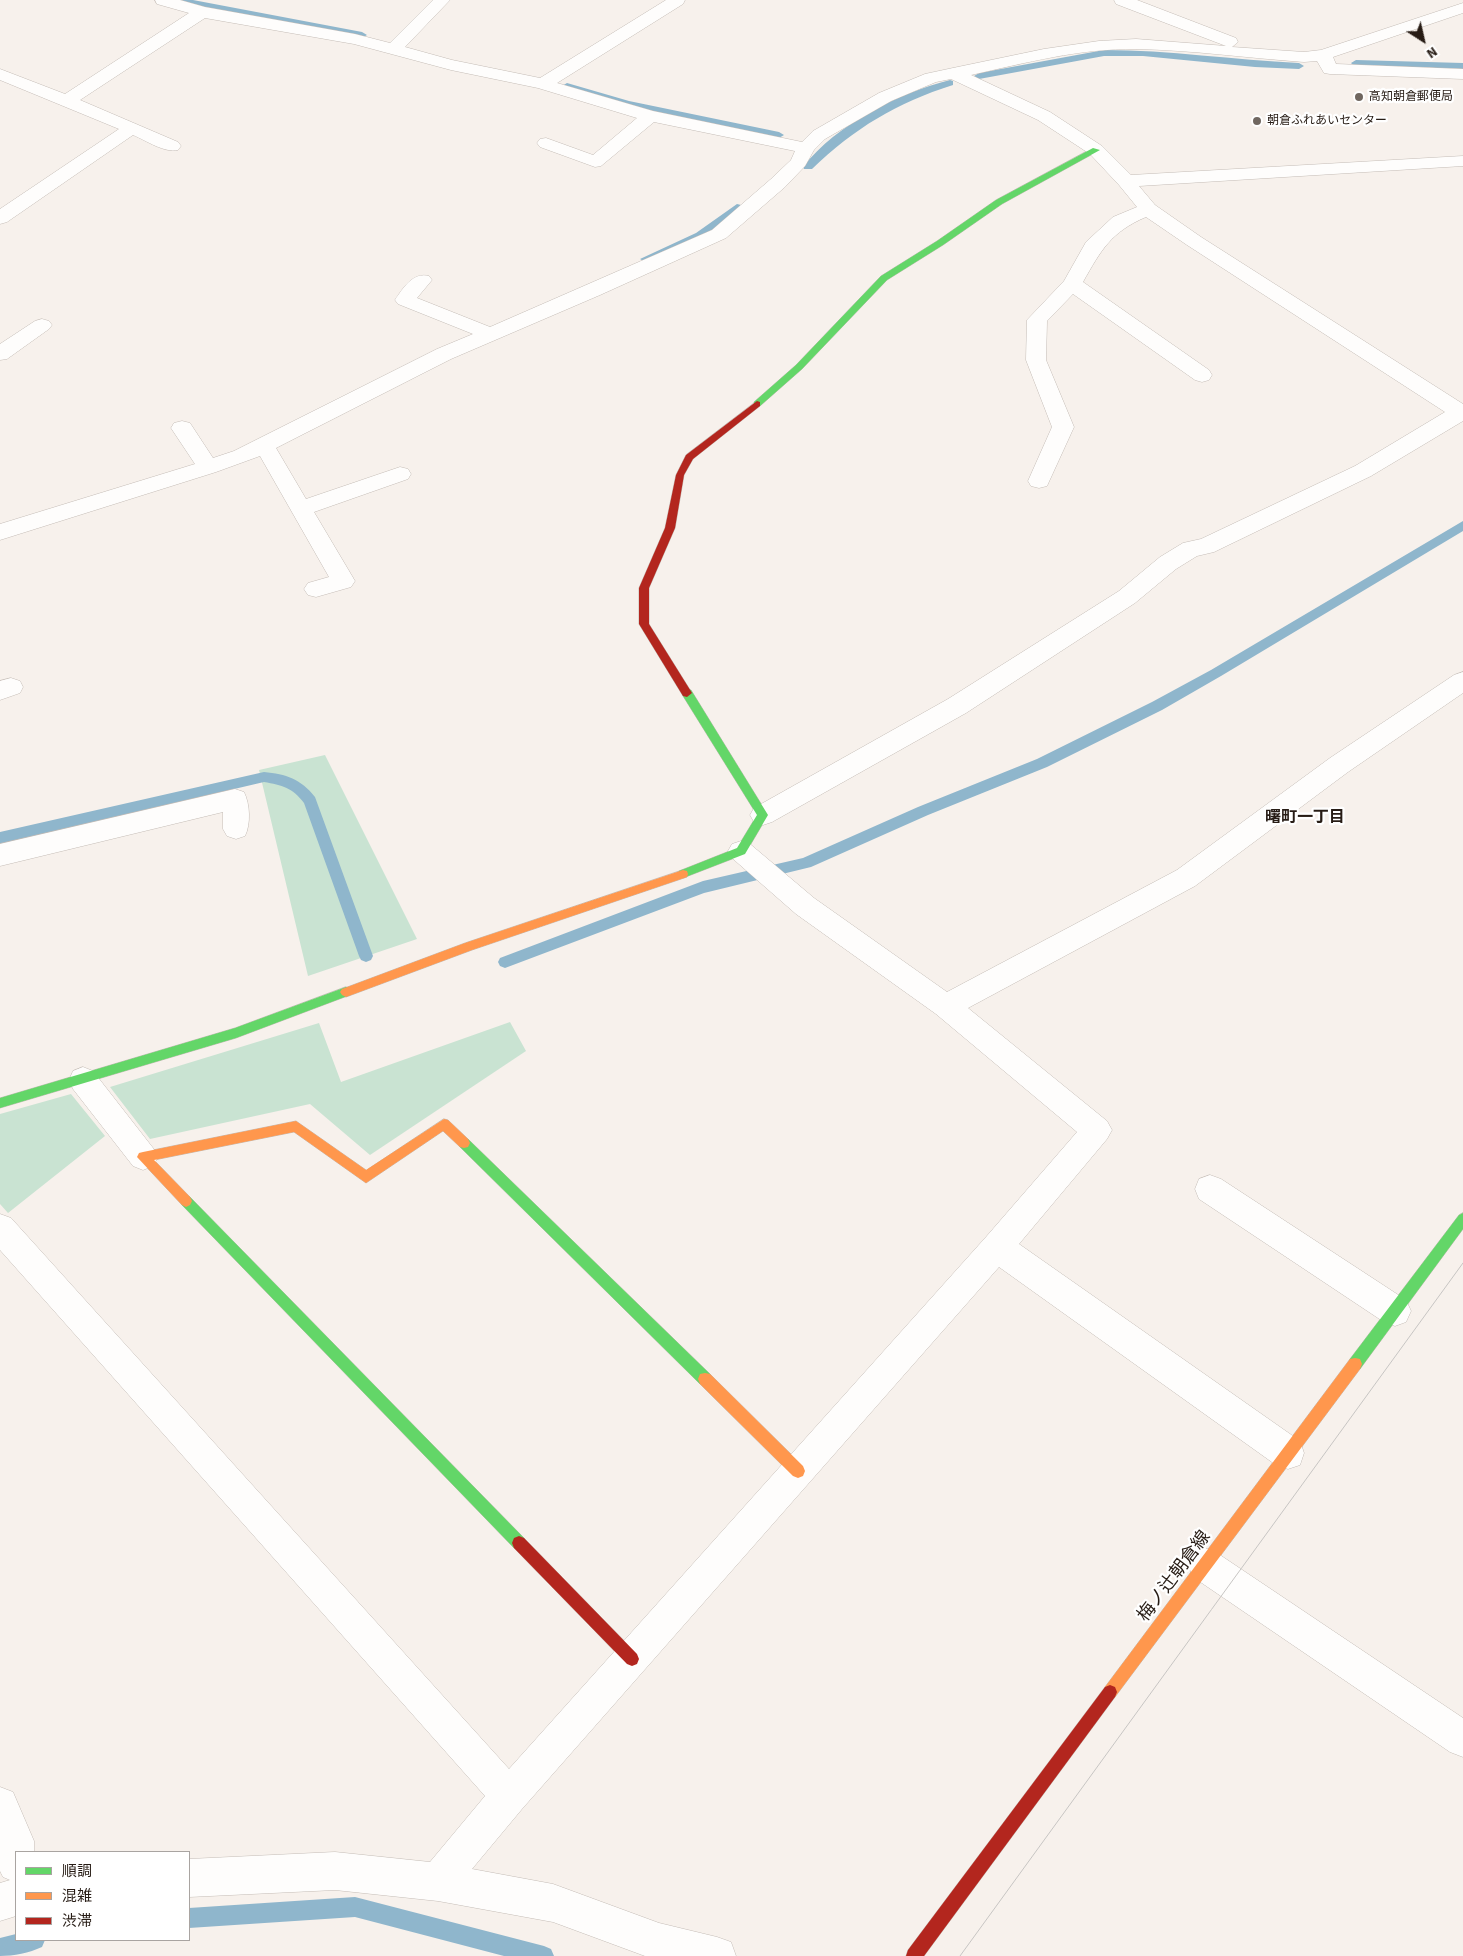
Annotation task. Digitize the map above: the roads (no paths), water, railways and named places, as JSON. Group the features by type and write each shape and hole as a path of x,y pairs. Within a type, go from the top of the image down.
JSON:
{"street":[{"path":"163,0 202,12 355,39 450,65 497,73 543,84 650,116 806,148"},
{"path":"394,49 442,0"},
{"path":"543,84 677,0"},
{"path":"1122,0 1261,54"},
{"path":"0,532 242,456 444,354 719,234 778,183 799,162 806,148 819,134 885,97 931,78 1044,54 1099,46 1136,44 1304,57 1323,55 1463,8"},
{"path":"66,102 202,12"},
{"path":"1323,55 1330,69 1463,74"},
{"path":"0,1103 83,1080 236,1033 469,946 692,872 741,851 763,814 965,701 1127,597 1168,563 1191,549 1206,546 1363,470 1463,413 1194,242 1148,209 1126,181 1096,150 1044,116 953,73"},
{"path":"0,92 8,78 172,146"},
{"path":"546,143 595,162 650,116"},
{"path":"0,218 132,128"},
{"path":"763,814 644,624 644,588 670,528 680,475 689,457 738,420 799,367 884,278 940,243 999,202 1096,150"},
{"path":"1126,181 1463,160"},
{"path":"1039,481 1063,427 1036,360 1037,320 1072,284 1093,246 1120,221 1148,209"},
{"path":"422,280 405,300 490,334"},
{"path":"1072,284 1202,375"},
{"path":"0,354 42,325"},
{"path":"182,428 208,467"},
{"path":"264,445 343,581 316,589"},
{"path":"301,510 400,474"},
{"path":"946,1006 1186,878 1339,765 1463,681"},
{"path":"0,855 235,799 236,829"},
{"path":"438,1882 510,1796 997,1247 1097,1130 946,1006 805,906 741,851"},
{"path":"83,1080 143,1158 632,1660"},
{"path":"143,1158 296,1126 366,1177 444,1124 798,1471"},
{"path":"1210,1189 1395,1311"},
{"name":"梅ノ辻朝倉線","path":"914,1956 1463,1219"},
{"path":"0,1228 510,1796"},
{"path":"997,1247 1288,1453"},
{"path":"1205,1565 1463,1739"},
{"path":"0,1805 15,1841 15,1851"},
{"path":"190,1878 335,1870 438,1882 553,1903 659,1942 717,1956"},
{"path":"0,1902 15,1897"}],"waterway":[{"path":"183,0 213,8 362,35"},
{"path":"979,76 1104,53 1143,53 1255,64 1299,66"},
{"path":"1356,63 1463,66"},
{"path":"808,167 840,138 873,115 909,97 950,83"},
{"path":"567,86 627,104 779,135"},
{"path":"645,259 700,235 737,207"},
{"path":"505,962 703,887 806,863 923,811 1042,763 1157,706 1216,673 1463,525"},
{"path":"0,838 264,777 279,779 296,785 310,801 366,956"},
{"path":"190,1918 355,1907 544,1956"},
{"path":"0,1948 31,1941"}],"tram line":[{"path":"960,1956 1463,1263"}],"place":[{"name":"高知朝倉郵便局","path":"1359,97"},
{"name":"朝倉ふれあいセンター","path":"1257,121"}],"district":[{"name":"曙町一丁目","path":"1305,818"}]}
